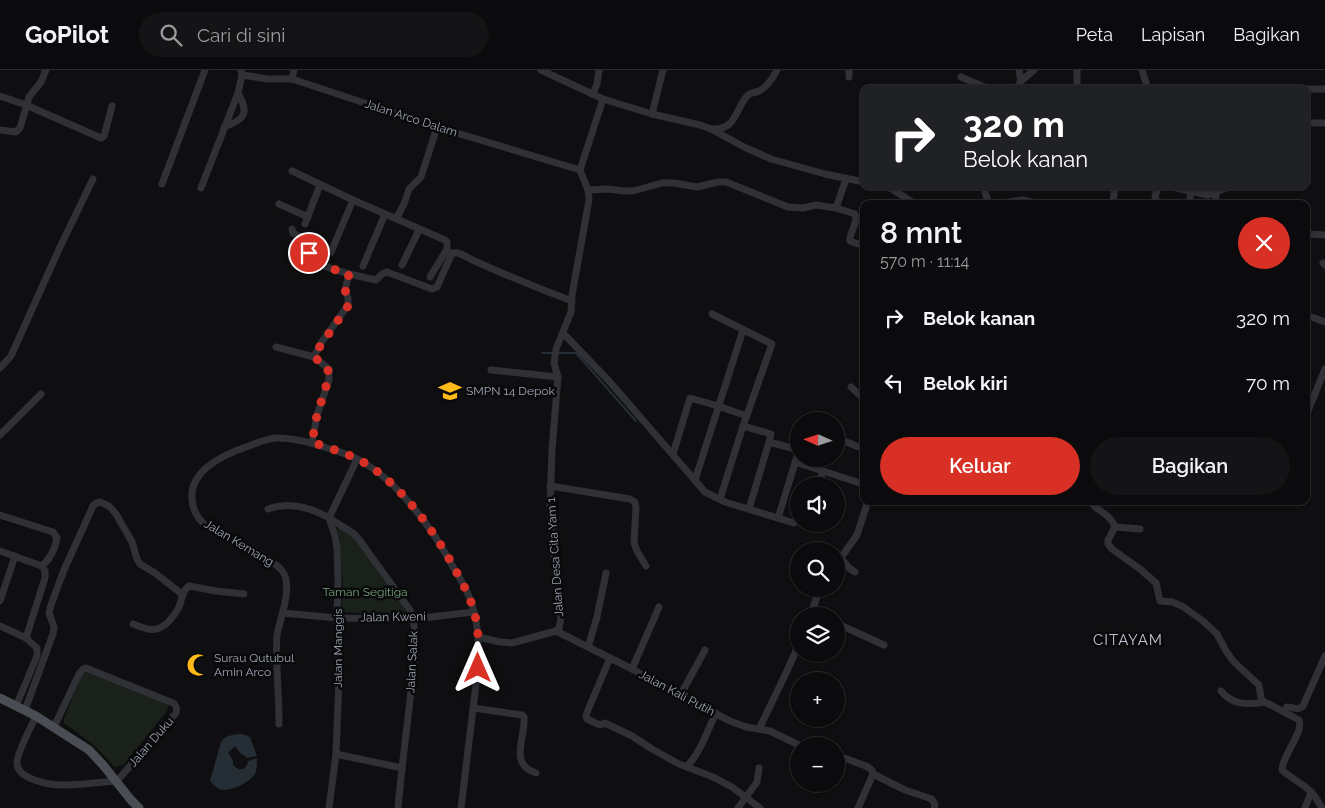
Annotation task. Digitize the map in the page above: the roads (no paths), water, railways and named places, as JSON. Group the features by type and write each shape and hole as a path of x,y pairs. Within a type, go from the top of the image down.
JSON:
{"main road":[{"path":"0,698 36,716 89,750 139,808"}],"street":[{"path":"0,130 16,132 20,128 29,97 41,82 46,70"},
{"path":"162,184 205,70"},
{"path":"292,79 294,70"},
{"path":"541,70 598,96 652,114 711,129 771,159 860,181"},
{"path":"599,70 598,96 580,170 588,190 589,200 570,315 563,333 609,381 705,492 749,509 790,521"},
{"path":"652,114 663,70"},
{"path":"711,129 728,126 746,97 750,93 762,90 777,70"},
{"path":"1019,70 1022,81"},
{"path":"1019,85 1034,70"},
{"path":"1077,85 1078,70"},
{"path":"1142,70 1147,85"},
{"path":"201,188 238,94 241,73"},
{"name":"Jalan Arco Dalam","path":"241,73 268,79 292,79 437,127 580,170"},
{"path":"961,77 980,85"},
{"path":"1310,90 1325,90"},
{"path":"224,127 240,120 244,113 244,107 238,94"},
{"path":"0,96 101,138 104,136 112,106"},
{"path":"1310,123 1325,123"},
{"path":"396,219 409,189 421,177 437,127"},
{"path":"292,171 447,242 447,249 430,277"},
{"path":"0,368 11,356 92,179"},
{"path":"836,208 846,179"},
{"path":"588,190 633,191 662,183 697,187 726,182 788,207 803,208 816,205 836,208 856,215 850,241 860,245"},
{"path":"279,204 307,221 320,185"},
{"path":"894,190 909,200"},
{"path":"1183,190 1205,195 1211,195 1215,190"},
{"path":"1190,200 1191,192"},
{"path":"331,252 353,200"},
{"path":"363,266 385,214"},
{"path":"292,229 293,233 313,244 309,255 310,258 323,265 349,274 376,280 387,272 432,289 437,287 452,253 458,252 519,281 572,301"},
{"path":"402,265 419,230"},
{"path":"1310,234 1325,235"},
{"path":"314,357 321,343 348,306 345,290 349,274"},
{"path":"712,314 772,344 720,499"},
{"path":"1310,316 1325,322"},
{"path":"695,480 742,330"},
{"name":"Jalan Desa Cita Yam 1","path":"556,631 559,628 561,618 553,548 550,486 558,376 554,363 556,349 563,333"},
{"path":"276,347 314,357 328,368 329,376 317,415 312,442"},
{"path":"1310,406 1325,369"},
{"path":"491,370 558,376"},
{"path":"851,387 860,395"},
{"path":"0,435 41,394"},
{"path":"673,454 690,398 747,416"},
{"path":"744,426 771,434 749,509"},
{"name":"Jalan Kemang","path":"279,724 277,651 278,635 283,613 285,576 282,571 268,560 208,527 200,520 192,506 192,489 195,480 201,472 234,451 267,439 284,438 312,442 357,459 370,466 392,484 427,523 452,563 468,595 474,612 478,637 478,668 461,808"},
{"path":"769,442 790,448"},
{"path":"845,442 860,447"},
{"path":"268,509 290,504 309,508 330,518 357,459"},
{"path":"778,518 793,468"},
{"path":"814,468 860,483"},
{"path":"821,477 823,471"},
{"path":"550,486 630,499 635,502 634,543 646,566"},
{"path":"20,708 54,634 54,626 48,613 64,570 96,503 100,502 109,506 116,514 132,542 140,564 183,595"},
{"path":"845,552 860,529 867,505"},
{"path":"1092,505 1114,522 1115,527 1108,540 1108,544 1112,549 1140,568 1156,583 1160,601 1172,602 1182,606 1203,622 1217,634 1234,662 1259,685 1261,698 1264,702 1299,720 1301,725 1295,740 1286,754 1282,770 1311,792 1322,808"},
{"path":"0,515 53,532 57,538 56,544 50,557 42,566"},
{"name":"Jalan Manggis","path":"329,808 336,754 339,679 337,548 336,536 330,518"},
{"name":"Jalan Salak","path":"330,518 358,538 410,610 413,618 415,638 414,662 398,808"},
{"path":"1115,527 1140,529"},
{"path":"0,551 42,566 45,571 45,578 26,638"},
{"path":"0,601 15,556"},
{"path":"845,563 854,572"},
{"path":"588,648 596,623 606,573"},
{"path":"133,624 146,629 160,629 167,624 178,610 186,588 189,586 244,594"},
{"path":"632,669 659,607"},
{"name":"Jalan Kweni","path":"283,613 337,618 413,618 474,612"},
{"path":"0,626 26,638 37,648 20,708"},
{"path":"845,627 884,645"},
{"path":"478,637 500,642 512,642 556,631"},
{"name":"Jalan Kali Putih","path":"556,631 738,724 770,731 790,741"},
{"path":"680,696 705,650"},
{"path":"1284,711 1288,707 1297,709 1303,706 1325,656"},
{"path":"610,658 588,710 587,719 620,729 682,766 687,766 732,788 760,808"},
{"path":"759,729 791,662"},
{"name":"Jalan Duku","path":"54,727 79,674 86,668 176,705 176,713 117,781"},
{"path":"1221,691 1226,697 1248,705 1264,702"},
{"path":"473,708 524,716 520,750 521,760 527,769 536,773"},
{"path":"687,766 701,746 716,713"},
{"path":"36,716 17,760 18,768 23,774 30,778 58,785 117,781"},
{"path":"336,754 402,768"},
{"path":"845,758 870,768 873,774 905,790 932,799 935,804 934,808"},
{"path":"738,808 757,782 759,768"},
{"path":"858,808 873,774"},
{"path":"1305,808 1311,792"}],"waterway":[{"path":"542,353 576,353 636,421"}],"place":[{"name":"SMPN 14 Depok","path":"450,391"},
{"name":"Surau Qutubul Amin Arco","path":"198,665"}],"district":[{"name":"CITAYAM","path":"1128,640"}],"park label":[{"name":"Taman Segitiga","path":"365,592"}]}
